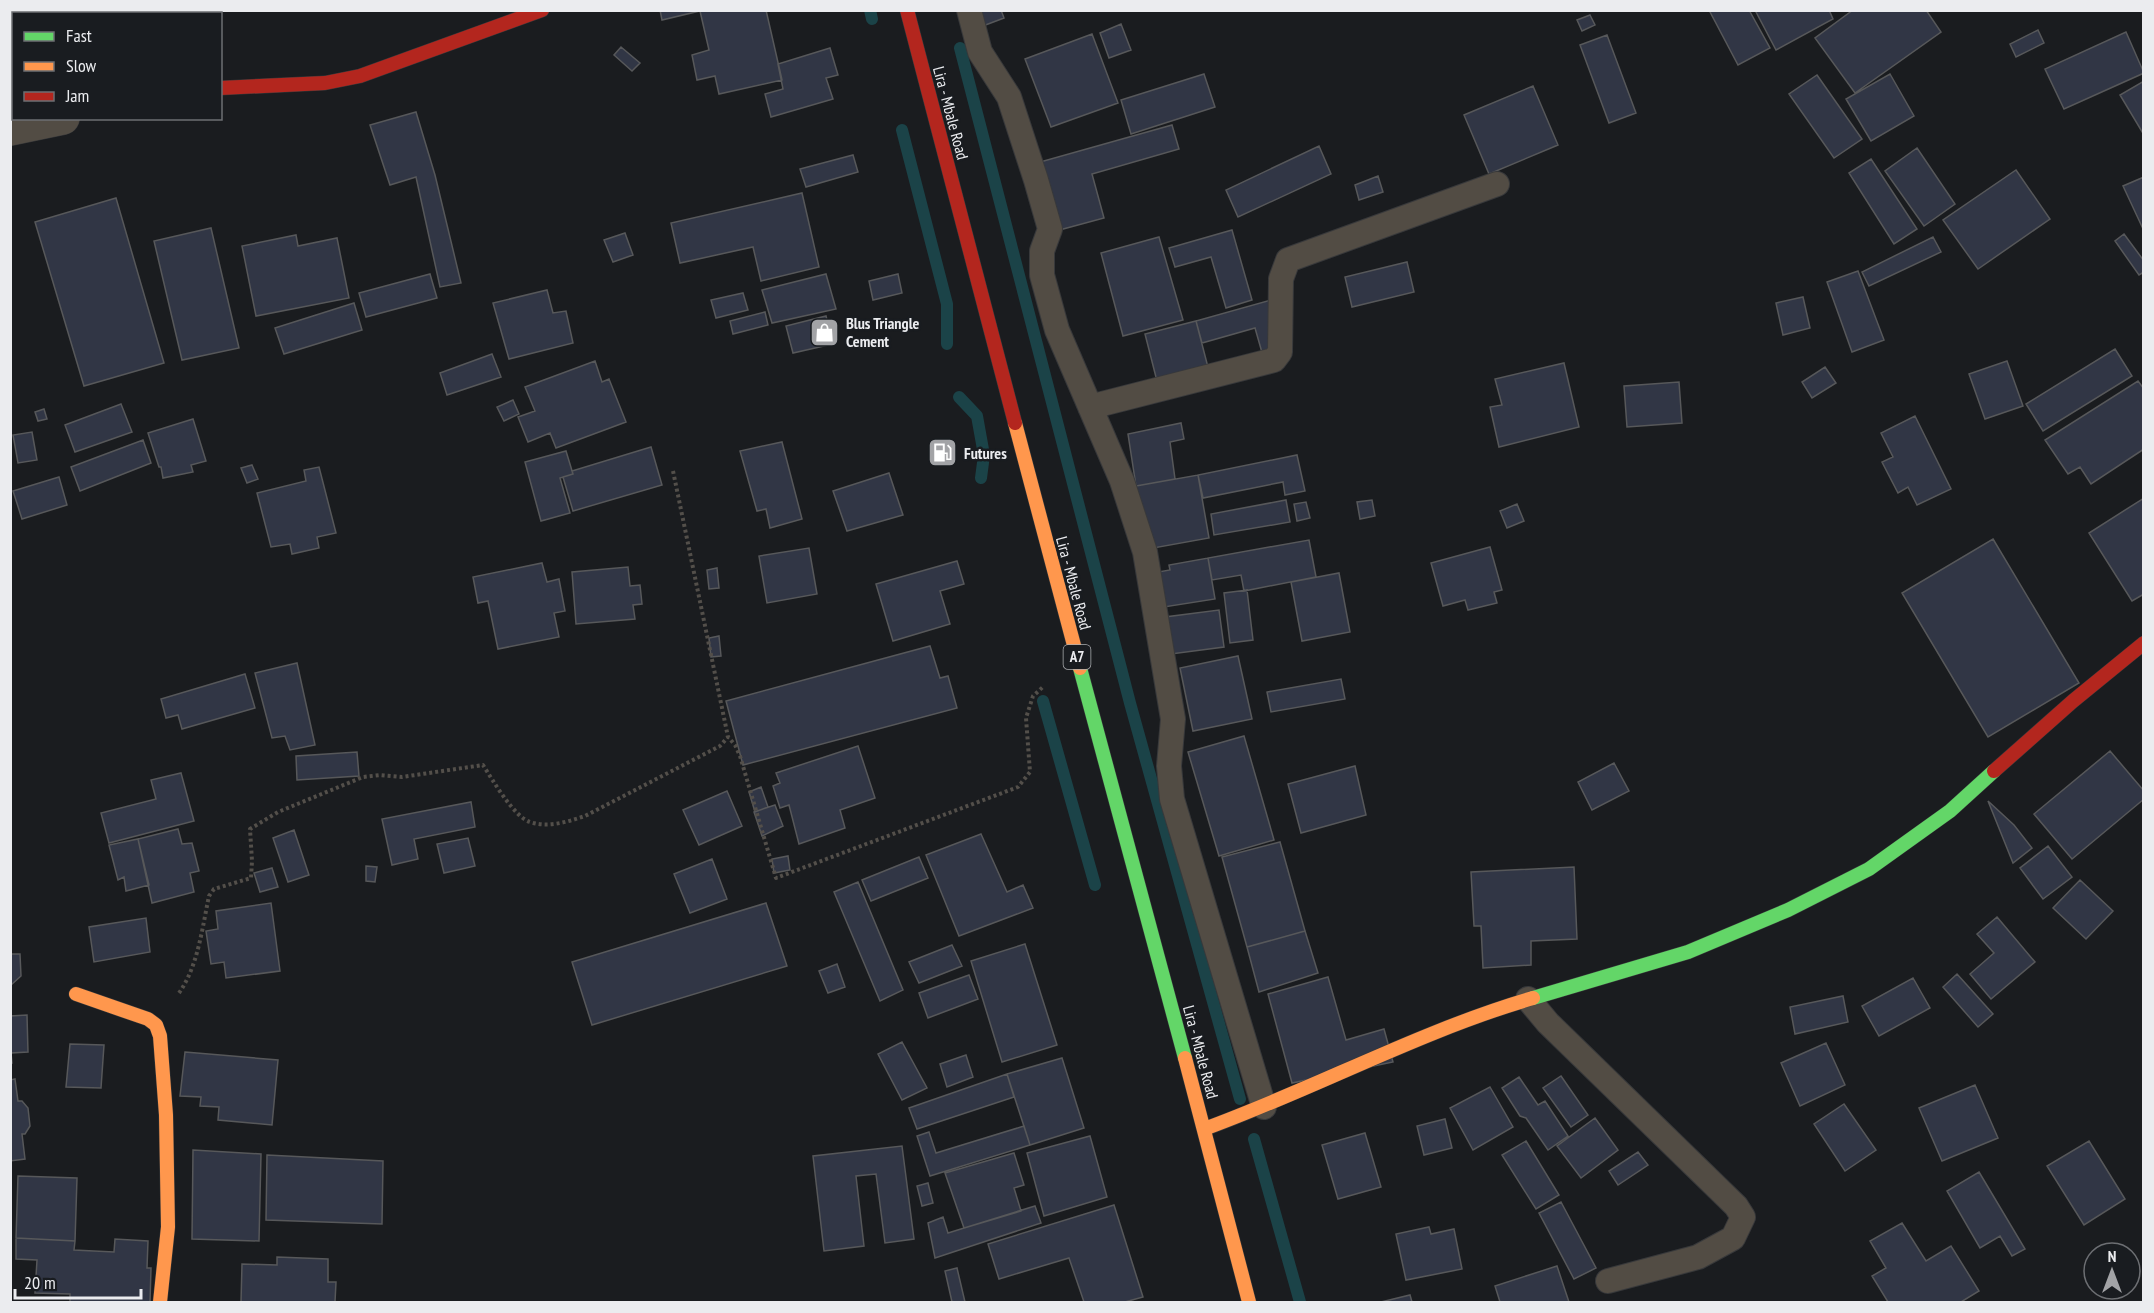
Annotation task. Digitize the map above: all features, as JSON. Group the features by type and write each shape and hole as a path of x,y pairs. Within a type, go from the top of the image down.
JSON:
{"street":[{"path":"222,88 326,83 360,76 542,10"},
{"name":"Lira - Mbale Road","path":"908,10 1249,1302"},
{"path":"10,129 53,120"},
{"path":"1204,1130 1264,1107 1382,1055 1528,999 1688,952 1788,910 1869,869 1950,811 2073,700 2144,643"},
{"path":"76,994 148,1019 156,1025 160,1036 166,1115 168,1227 160,1302"}],"lane":[{"path":"969,10 980,52 1009,97 1050,229 1042,251 1042,275 1057,330 1122,482 1145,552 1173,719 1168,766 1172,799 1264,1107"},
{"path":"1090,407 1274,360 1280,352 1281,279 1288,260 1497,184"},
{"path":"1528,999 1548,1023 1736,1206 1743,1217 1733,1238 1698,1257 1608,1281"}],"path":[{"path":"673,471 728,737 740,756 776,878 1018,787 1030,772 1026,718 1033,696 1078,661"},
{"path":"156,1025 184,986 196,955 208,896 214,889 251,878 250,829 278,812 363,777 380,775 402,777 483,765 500,793 528,822 565,823 585,816 720,746 728,737"}],"building":[{"path":"660,10 766,10 782,80 719,94 715,76 697,80 692,55 709,50 700,11 662,20"},
{"path":"1001,10 1004,18 967,32 960,11"},
{"path":"1709,10 1749,10 1770,48 1738,65"},
{"path":"1755,10 1829,10 1833,19 1776,50"},
{"path":"1853,10 1926,10 1941,32 1855,93 1815,38"},
{"path":"1590,15 1595,25 1582,31 1577,20"},
{"path":"1121,24 1131,50 1109,58 1100,33"},
{"path":"2038,30 2044,43 2016,57 2010,44"},
{"path":"2126,32 2144,73 2064,109 2045,69"},
{"path":"1092,34 1118,103 1051,127 1025,59"},
{"path":"1607,35 1636,113 1609,123 1580,45"},
{"path":"621,47 640,63 632,71 614,55"},
{"path":"830,48 838,75 826,78 833,99 771,117 765,94 783,89 778,64"},
{"path":"1204,74 1215,107 1131,134 1121,100"},
{"path":"1890,74 1914,116 1871,141 1846,99"},
{"path":"1817,75 1862,139 1834,158 1789,94"},
{"path":"2144,81 2144,135 2120,95"},
{"path":"1533,86 1558,145 1489,174 1464,115"},
{"path":"416,112 435,175 461,283 440,287 416,177 390,185 370,125"},
{"path":"1172,125 1179,149 1092,174 1104,218 1052,232 1033,164"},
{"path":"1319,146 1331,174 1238,217 1226,190"},
{"path":"1917,148 1955,204 1924,226 1885,171"},
{"path":"853,155 858,172 806,187 800,169"},
{"path":"1871,159 1917,229 1894,244 1849,173"},
{"path":"2016,170 2050,219 1978,269 1943,220"},
{"path":"1378,176 1383,192 1359,200 1355,185"},
{"path":"2144,177 2144,231 2123,186"},
{"path":"802,193 819,267 761,281 753,247 680,263 671,223"},
{"path":"116,198 164,363 84,386 35,222"},
{"path":"211,228 239,348 182,360 154,241"},
{"path":"1232,230 1252,300 1226,308 1211,257 1175,267 1169,248"},
{"path":"625,233 633,255 613,262 604,240"},
{"path":"2124,234 2144,261 2144,272 2139,275 2115,241"},
{"path":"296,235 298,246 337,238 349,298 256,316 242,246"},
{"path":"1159,237 1183,320 1123,336 1101,253"},
{"path":"1933,237 1941,252 1869,286 1862,272"},
{"path":"1407,262 1414,292 1352,307 1345,277"},
{"path":"1858,271 1884,340 1852,352 1827,282"},
{"path":"430,274 437,298 366,317 359,293"},
{"path":"826,274 836,309 772,323 762,290"},
{"path":"898,274 902,293 873,300 869,281"},
{"path":"547,290 553,313 566,311 573,343 509,359 493,303"},
{"path":"743,293 748,310 716,318 711,300"},
{"path":"1803,297 1810,328 1783,335 1776,303"},
{"path":"1275,299 1291,356 1265,363 1255,328 1202,343 1196,321"},
{"path":"354,303 362,330 284,354 275,328"},
{"path":"765,312 768,325 733,334 730,321"},
{"path":"826,316 833,344 793,353 786,326"},
{"path":"1196,321 1210,375 1159,389 1145,334"},
{"path":"2115,349 2132,376 2043,431 2026,404"},
{"path":"492,354 501,377 447,395 440,373"},
{"path":"595,361 602,382 609,379 626,422 556,448 550,433 528,442 518,417 535,411 525,387"},
{"path":"2007,361 2023,406 1985,419 1969,374"},
{"path":"1564,363 1579,427 1499,447 1490,407 1502,405 1495,379"},
{"path":"1825,367 1836,383 1812,398 1802,382"},
{"path":"2138,381 2144,389 2144,449 2091,484 2080,467 2068,474 2045,440"},
{"path":"1679,382 1682,423 1627,427 1624,386"},
{"path":"513,400 519,414 504,421 497,407"},
{"path":"121,404 132,432 75,452 65,425"},
{"path":"44,409 47,419 38,421 35,412"},
{"path":"1915,416 1951,489 1917,505 1908,487 1898,493 1882,462 1893,457 1881,433"},
{"path":"193,419 206,461 191,465 193,472 163,478 148,433"},
{"path":"1181,423 1184,439 1170,442 1175,479 1136,486 1128,434"},
{"path":"32,432 37,460 18,463 13,435"},
{"path":"143,440 151,463 80,491 71,467"},
{"path":"782,442 802,519 770,528 766,509 757,511 740,451"},
{"path":"651,447 662,485 573,511 563,477 573,474 572,471"},
{"path":"566,451 573,474 560,478 570,513 541,521 525,462"},
{"path":"1297,455 1305,491 1285,495 1283,482 1203,498 1198,475"},
{"path":"252,465 258,479 247,483 241,468"},
{"path":"319,467 336,533 317,537 319,548 292,554 290,544 271,547 257,493 306,481 304,470"},
{"path":"889,473 903,515 847,531 833,491"},
{"path":"1198,475 1209,538 1148,549 1136,486"},
{"path":"59,477 67,505 22,519 13,491"},
{"path":"2144,498 2144,594 2132,601 2089,533"},
{"path":"1286,500 1290,522 1214,535 1211,514"},
{"path":"1372,500 1375,516 1360,519 1357,502"},
{"path":"1306,502 1310,518 1297,521 1294,504"},
{"path":"1517,504 1524,521 1507,528 1500,511"},
{"path":"1993,539 2079,683 1988,737 1902,593"},
{"path":"1309,540 1316,577 1244,591 1241,575 1212,580 1208,558"},
{"path":"1490,547 1502,590 1494,592 1497,603 1468,610 1465,600 1443,606 1431,563"},
{"path":"809,548 817,594 767,603 759,556"},
{"path":"1208,558 1215,599 1164,607 1158,572 1170,570 1169,565"},
{"path":"957,561 964,584 940,591 950,624 893,641 876,584"},
{"path":"542,563 547,582 559,579 565,611 554,613 559,637 498,649 488,601 478,603 473,577"},
{"path":"628,567 630,586 640,585 642,604 633,605 635,619 576,624 572,572"},
{"path":"717,568 719,588 709,589 707,570"},
{"path":"1339,573 1350,632 1302,641 1291,582"},
{"path":"1247,590 1253,640 1230,643 1224,593"},
{"path":"1219,610 1224,647 1171,654 1165,617"},
{"path":"719,636 721,656 711,657 709,638"},
{"path":"930,646 940,678 948,676 957,708 743,765 726,701"},
{"path":"1238,656 1252,719 1193,731 1180,668"},
{"path":"297,663 315,745 290,750 285,736 272,738 255,673"},
{"path":"245,674 255,708 182,729 178,715 166,718 161,699"},
{"path":"1341,679 1345,699 1271,712 1267,692"},
{"path":"1244,736 1274,840 1219,856 1188,752"},
{"path":"858,746 875,798 840,810 845,828 799,844 789,805 780,808 773,786 780,783 776,773"},
{"path":"2110,751 2144,791 2144,799 2072,859 2034,814"},
{"path":"357,752 359,776 297,780 296,756"},
{"path":"1614,763 1629,791 1592,810 1578,782"},
{"path":"1355,766 1366,815 1301,833 1288,784"},
{"path":"181,773 194,821 109,843 101,813 156,799 151,780"},
{"path":"761,787 768,807 755,812 749,792"},
{"path":"727,791 742,826 699,845 683,810"},
{"path":"1988,801 2014,825 2032,848 2013,863"},
{"path":"471,802 475,827 414,839 418,859 392,865 382,819"},
{"path":"775,805 783,826 762,836 754,812"},
{"path":"178,829 182,844 192,843 199,871 190,873 194,892 152,903 138,839"},
{"path":"294,830 309,875 288,882 273,838"},
{"path":"981,834 1007,892 1023,885 1033,908 959,936 926,855"},
{"path":"468,838 475,866 444,873 437,844"},
{"path":"138,839 149,885 126,891 124,877 118,880 109,845"},
{"path":"1280,842 1305,931 1247,947 1222,857"},
{"path":"2048,846 2072,877 2043,899 2020,868"},
{"path":"788,856 790,870 774,873 772,859"},
{"path":"919,857 928,878 871,901 862,880"},
{"path":"712,859 727,899 690,913 674,874"},
{"path":"366,866 377,867 375,882 366,881"},
{"path":"1574,867 1577,939 1531,941 1531,965 1483,968 1481,926 1474,926 1471,872"},
{"path":"272,868 278,887 260,892 254,873"},
{"path":"2080,880 2113,911 2086,939 2053,908"},
{"path":"858,882 903,990 880,1001 834,892"},
{"path":"271,903 280,971 226,978 224,962 211,964 206,931 218,929 216,911"},
{"path":"766,903 787,966 592,1025 572,962"},
{"path":"1997,917 2035,962 1991,999 1970,974 1994,953 1977,934"},
{"path":"146,918 150,952 94,962 89,927"},
{"path":"1305,931 1318,973 1259,992 1247,947"},
{"path":"1025,944 1057,1045 1002,1062 971,961"},
{"path":"952,945 962,966 919,983 909,962"},
{"path":"10,954 20,954 21,976 11,985 10,1000"},
{"path":"837,964 845,987 828,993 819,971"},
{"path":"1957,974 1993,1014 1978,1027 1943,987"},
{"path":"969,975 978,999 928,1018 919,993"},
{"path":"1328,977 1346,1040 1384,1029 1393,1062 1292,1083 1268,994"},
{"path":"1913,978 1930,1008 1879,1036 1862,1006"},
{"path":"1843,996 1848,1022 1795,1034 1790,1007"},
{"path":"27,1015 28,1052 11,1053 12,1063 10,1063 10,1016"},
{"path":"902,1042 927,1088 902,1100 878,1054"},
{"path":"1826,1043 1845,1085 1800,1106 1781,1063"},
{"path":"70,1044 104,1045 101,1088 66,1087"},
{"path":"185,1052 278,1060 272,1125 218,1120 219,1107 200,1106 201,1097 180,1096"},
{"path":"966,1055 973,1077 947,1087 940,1064"},
{"path":"1062,1058 1084,1128 1030,1145 1007,1074"},
{"path":"1007,1074 1014,1097 917,1129 909,1108"},
{"path":"1561,1076 1588,1115 1571,1127 1543,1088"},
{"path":"1519,1077 1538,1105 1545,1101 1568,1136 1548,1150 1526,1118 1520,1116 1502,1088"},
{"path":"15,1079 18,1101 22,1101 28,1108 30,1126 25,1134 22,1134 25,1159 10,1161 10,1080"},
{"path":"1975,1085 1998,1138 1942,1161 1919,1108"},
{"path":"1490,1087 1513,1127 1473,1150 1450,1108"},
{"path":"1844,1104 1876,1150 1845,1171 1814,1124"},
{"path":"1595,1118 1618,1150 1581,1178 1557,1146"},
{"path":"1445,1119 1452,1148 1424,1155 1417,1126"},
{"path":"1024,1126 1030,1145 930,1176 917,1136 929,1132 936,1153"},
{"path":"1365,1133 1381,1187 1338,1199 1322,1145"},
{"path":"1090,1136 1107,1197 1044,1216 1027,1153"},
{"path":"1526,1141 1559,1195 1536,1209 1502,1155"},
{"path":"2089,1141 2125,1199 2084,1225 2047,1166"},
{"path":"902,1146 914,1239 885,1243 876,1174 856,1176 864,1246 824,1251 813,1156"},
{"path":"193,1150 261,1154 259,1241 192,1239"},
{"path":"1638,1152 1648,1165 1618,1185 1609,1171"},
{"path":"1014,1153 1024,1185 1014,1188 1021,1211 964,1228 945,1173"},
{"path":"267,1155 383,1161 382,1224 266,1220"},
{"path":"1979,1172 2025,1249 2012,1256 2000,1236 1980,1248 1947,1191"},
{"path":"18,1176 77,1178 75,1241 16,1238"},
{"path":"928,1183 933,1203 922,1206 917,1186"},
{"path":"1561,1202 1596,1268 1574,1279 1539,1213"},
{"path":"1114,1205 1143,1297 1125,1302 1084,1302 1069,1258 999,1279 988,1244"},
{"path":"1035,1206 1041,1223 935,1258 928,1223 943,1217 948,1233"},
{"path":"1902,1223 1926,1261 1951,1246 1979,1291 1961,1302 1888,1302 1872,1276 1886,1268 1870,1241"},
{"path":"1429,1227 1431,1234 1454,1229 1462,1269 1406,1280 1396,1234"},
{"path":"16,1238 75,1241 74,1250 114,1252 115,1239 148,1241 147,1268 151,1268 150,1302 70,1302 70,1294 35,1293 37,1260 16,1259"},
{"path":"277,1257 328,1259 328,1282 336,1282 335,1302 241,1302 242,1264 277,1265"},
{"path":"1557,1266 1569,1302 1500,1302 1495,1286"},
{"path":"957,1268 965,1302 952,1302 945,1271"},
{"path":"1410,1295 1412,1302 1381,1302"}],"waterway":[{"path":"870,10 872,19"},
{"path":"960,48 1130,703 1240,1099"},
{"path":"902,130 947,304 947,344"},
{"path":"959,397 977,416 984,455 981,478"},
{"path":"1043,701 1095,885"},
{"path":"1254,1139 1300,1302"}],"traffic: fast":[{"path":"1080,668 1185,1058"},
{"path":"1533,998 1688,952 1788,910 1869,869 1950,811 1994,771"}],"traffic: slow":[{"path":"1015,423 1080,668"},
{"path":"76,994 148,1019 156,1025 160,1036 166,1115 168,1227 160,1302"},
{"path":"1204,1129 1408,1043 1491,1011 1533,998"},
{"path":"1185,1058 1249,1302"}],"traffic: jam":[{"path":"222,88 325,83 360,76 542,10"},
{"path":"907,10 1015,423"},
{"path":"1994,771 2073,701 2144,643"}],"place":[{"name":"Blus Triangle Cement","path":"825,332"},
{"name":"Futures","path":"943,453"}]}
